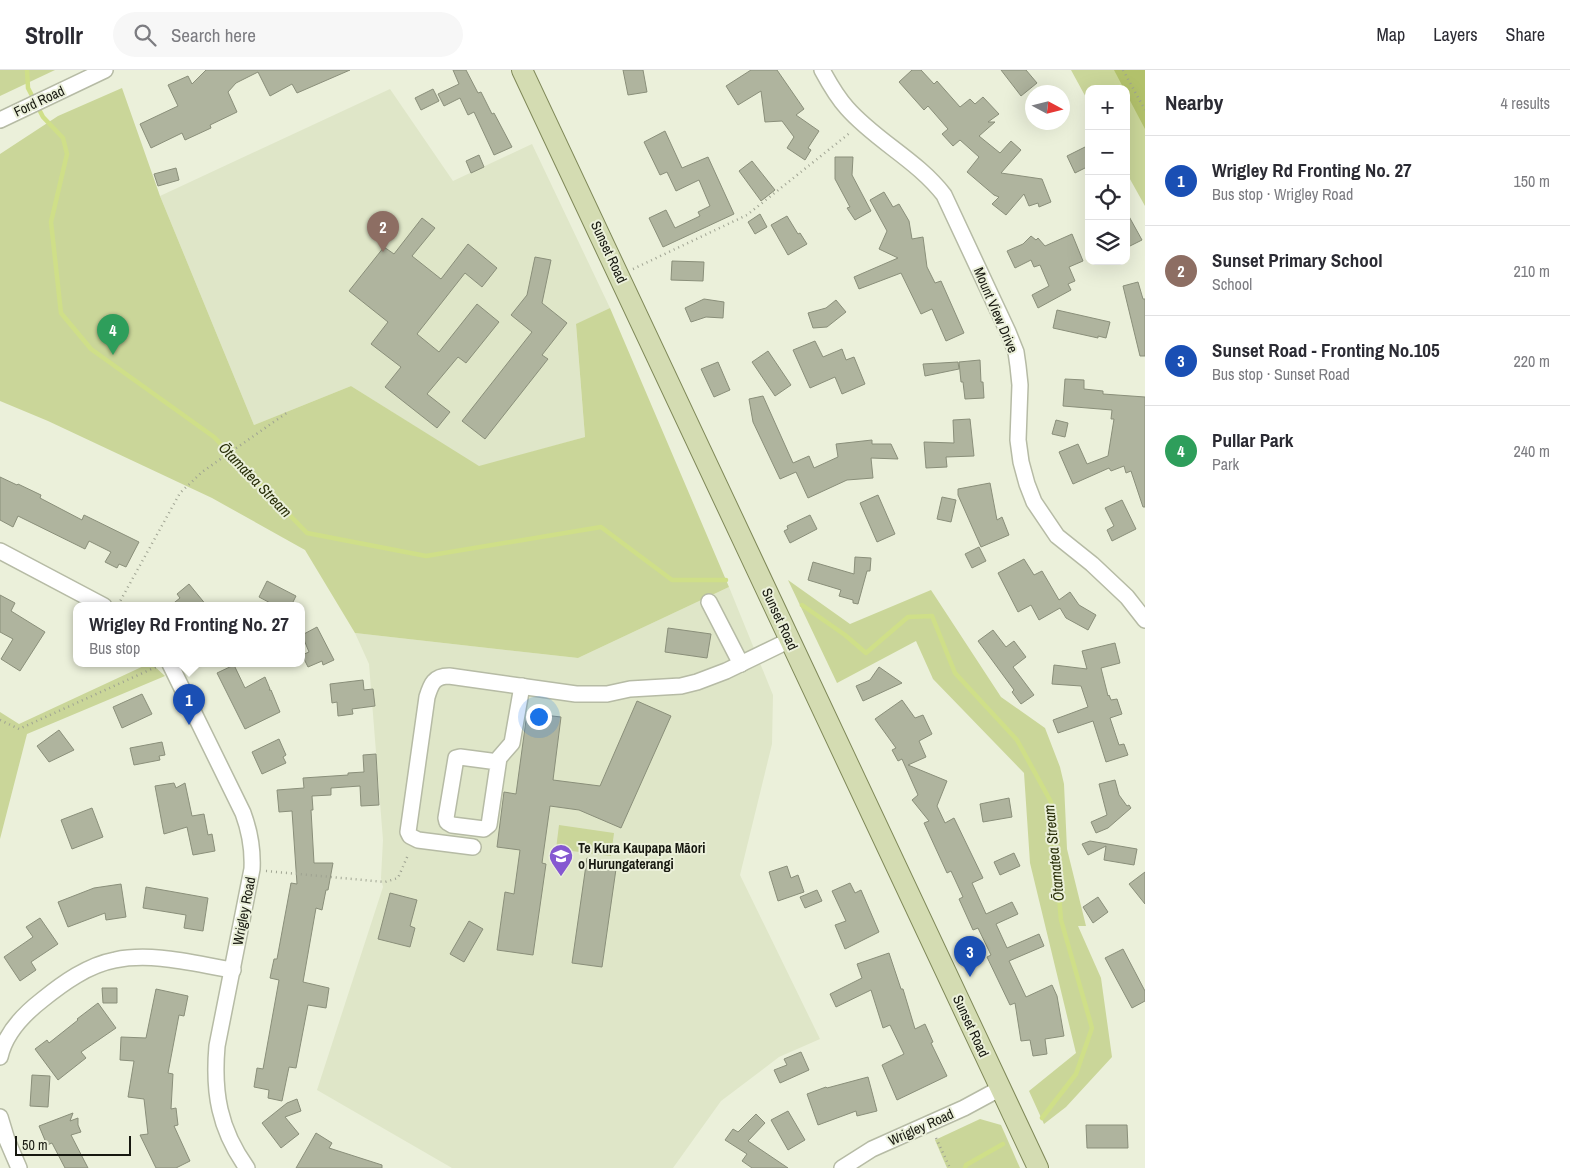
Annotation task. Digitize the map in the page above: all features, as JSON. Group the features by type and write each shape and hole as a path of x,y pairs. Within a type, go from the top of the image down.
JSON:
{"main road":[{"name":"Sunset Road","path":"522,70 1038,1168"}],"street":[{"name":"Ford Road","path":"0,120 105,70"},
{"name":"Mount View Drive","path":"822,70 847,109 915,164 933,181 944,195 1016,352 1020,385 1018,440 1021,462 1034,502 1057,536 1092,564 1120,590 1145,620"},
{"path":"0,551 96,602"},
{"path":"709,602 741,664"},
{"path":"473,847 418,840 410,836 408,832 427,697 432,682 436,678 443,676 576,694 607,694 630,689 681,686 697,682 741,664 790,640"},
{"name":"Wrigley Road","path":"165,667 243,813 250,833 253,852 252,869 218,1046 215,1072 218,1099 225,1127 247,1168"},
{"path":"498,762 456,758 446,818 448,822 452,825 484,829 488,826 498,762 500,756 512,743 522,686"},
{"path":"0,1057 14,1028 36,1005 63,984 88,970 115,960 144,957 232,970"},
{"name":"Wrigley Road","path":"842,1168 872,1149 1001,1088"},
{"path":"0,1117 19,1168"}],"path":[{"path":"1123,70 1145,110"},
{"path":"620,276 747,215 862,123"},
{"path":"120,602 180,493 202,472 288,412"},
{"path":"0,720 19,730 160,667"},
{"path":"252,869 385,882 398,878 408,855"},
{"path":"929,1123 950,1168"}],"shaded area":[{"path":"390,89 453,181 532,144 610,308 576,325 585,437 479,467 351,386 254,425 160,196"},
{"name":"Te Kura Kaupapa Māori o Hurungaterangi","path":"729,587 773,695 772,744 740,875 820,1039 779,1057 721,1101 673,1168 452,1168 317,1090 383,887 381,878 383,840 369,664 355,633 578,658"}],"green space":[{"path":"0,70 55,70 0,96"},
{"path":"1071,70 1145,70 1145,206 1130,179 1130,85 1085,85 1085,96"},
{"path":"1114,70 1145,70 1145,129 1130,101 1130,85 1122,85"},
{"path":"122,88 160,196 254,425 351,386 479,466 585,437 576,324 610,308 729,587 578,658 355,633 305,550 212,498 48,421 0,401 0,154 58,116"},
{"path":"788,580 850,624 931,590 1001,697 1045,728 1060,767 1064,784 1067,849 1086,926 1078,926 1101,978 1112,1057 1066,1107 1044,1124 1029,1091 1076,1053 1030,863 1024,773 933,679 916,641 837,683"},
{"path":"142,667 155,667 165,676 27,734 0,839 0,712 19,724"},
{"path":"559,825 614,833 611,856 556,849"},
{"path":"980,1119 1001,1125 1020,1168 947,1168 935,1140"}],"building":[{"path":"206,70 350,70 297,93 292,84 270,96 258,72 236,83 228,92 237,112 210,125 211,128 185,140 182,133 151,148 140,124 178,106 168,85 188,76 192,84"},
{"path":"453,70 466,70 478,93 481,92 492,114 494,113 512,147 494,155 474,112 468,115 460,98 444,106 438,94 459,84"},
{"path":"623,70 643,70 647,92 628,95"},
{"path":"751,70 777,70 804,109 796,115 819,131 808,148 811,150 805,160 787,148 794,137 782,121 765,122 761,91 738,105 726,86"},
{"path":"912,70 921,70 934,84 937,81 960,107 970,99 975,104 983,97 999,114 988,122 995,122 979,136 1000,153 1011,141 1021,150 1001,173 1042,179 1051,202 1039,207 1038,203 1029,206 1024,194 1006,215 992,204 999,197 994,195 967,172 979,157 960,140 953,146 942,134 948,129 928,106 924,110 899,82"},
{"path":"1001,70 1026,70 1037,83 1035,85 1025,85 1025,93 1021,96"},
{"path":"433,89 439,101 421,110 415,98"},
{"path":"665,131 682,168 708,157 734,214 663,247 649,218 666,210 675,228 700,216 698,212 710,206 699,180 676,191 667,172 660,175 644,142"},
{"path":"1085,147 1085,168 1075,173 1067,156"},
{"path":"479,155 484,167 471,173 466,161"},
{"path":"835,157 853,157 852,175 871,211 855,220 847,208 850,207 835,179"},
{"path":"752,161 775,190 761,201 739,171"},
{"path":"176,168 179,180 158,186 154,174"},
{"path":"884,192 893,207 899,204 909,221 912,239 923,237 927,267 935,283 941,281 964,333 946,341 932,309 921,314 901,273 859,289 854,277 898,258 879,249 887,231 870,200"},
{"path":"760,214 767,227 755,234 748,222"},
{"path":"787,216 798,234 800,233 807,244 788,255 771,225"},
{"path":"422,218 435,228 412,256 441,279 468,244 497,268 482,287 465,273 417,334 439,352 477,304 499,322 466,363 458,357 427,394 450,412 437,428 385,387 401,367 371,344 388,322 349,291 384,247 394,254"},
{"path":"1130,218 1142,240 1130,246"},
{"path":"1072,234 1083,261 1069,267 1075,281 1068,284 1071,290 1038,308 1032,295 1049,286 1040,265 1034,267 1031,260 1015,268 1007,251 1023,244 1031,236 1036,240 1038,238 1045,246"},
{"path":"535,257 551,260 542,303 567,323 542,355 548,359 485,439 462,421 532,332 511,315 527,295"},
{"path":"672,261 704,262 703,281 671,280"},
{"path":"1138,282 1143,299 1145,299 1145,356 1140,356 1123,286"},
{"path":"704,299 724,302 723,318 706,317 691,322 685,308"},
{"path":"836,300 846,312 827,327 813,328 808,313 826,308"},
{"path":"1057,310 1110,322 1106,338 1053,328"},
{"path":"815,341 823,357 842,349 846,360 854,357 865,384 842,394 835,377 810,388 793,350"},
{"path":"768,351 791,385 775,396 752,362"},
{"path":"980,360 984,398 965,399 959,362"},
{"path":"718,362 730,390 714,397 701,369"},
{"path":"958,362 959,369 925,376 923,364"},
{"path":"1065,379 1084,380 1084,389 1103,391 1103,394 1145,397 1145,507 1143,507 1131,471 1126,473 1124,466 1111,471 1109,468 1073,484 1059,452 1078,444 1087,464 1108,456 1114,419 1111,419 1112,410 1063,406"},
{"path":"763,396 793,463 809,456 814,468 838,457 836,444 872,440 872,444 891,444 898,459 871,458 873,478 847,480 808,498 796,472 780,479 753,422 749,399"},
{"path":"970,419 974,456 946,457 947,467 926,468 924,442 954,443 953,420"},
{"path":"1056,420 1068,423 1065,437 1052,434"},
{"path":"0,477 41,495 40,498 82,520 84,515 139,542 126,567 119,564 117,568 105,562 111,552 89,541 85,549 18,516 13,527 0,520"},
{"path":"990,483 997,520 1002,517 1009,535 981,547 958,495 958,489"},
{"path":"878,495 895,534 877,542 860,503"},
{"path":"942,497 956,500 951,522 937,519"},
{"path":"1122,500 1136,529 1112,541 1107,530 1114,526 1105,508"},
{"path":"810,515 817,529 790,543 784,531 788,529 787,526"},
{"path":"979,547 986,561 972,568 965,554"},
{"path":"855,557 871,558 870,571 867,571 858,604 853,603 853,600 839,596 841,590 808,580 813,562 854,574"},
{"path":"1024,559 1034,575 1042,571 1059,600 1070,592 1079,605 1096,615 1088,630 1066,618 1060,608 1039,620 1031,605 1018,612 998,573"},
{"path":"267,581 296,596 293,602 268,602 259,597"},
{"path":"189,584 204,602 175,602 180,598 177,594"},
{"path":"0,595 15,603 11,611 45,632 20,671 1,659 13,639 0,632"},
{"path":"317,627 334,660 323,665 322,661 308,667 305,661 305,654 309,652 305,642 305,633"},
{"path":"668,628 711,634 707,658 665,652"},
{"path":"993,630 1006,647 1014,641 1026,657 1013,667 1034,695 1021,704 1012,692 1014,690 978,641"},
{"path":"1115,643 1120,663 1101,668 1108,696 1111,700 1117,699 1122,714 1110,718 1119,745 1124,744 1128,755 1106,762 1093,721 1058,733 1053,720 1088,707 1081,686 1052,684 1054,665 1087,669 1082,651"},
{"path":"230,667 235,667 245,688 265,677 280,712 245,729 217,673"},
{"path":"879,667 902,683 863,701 856,686 870,680"},
{"path":"363,680 364,690 373,689 375,706 352,709 353,714 338,716 337,702 332,703 330,684"},
{"path":"142,694 152,714 122,728 113,707"},
{"path":"902,700 915,718 923,715 932,734 919,741 926,757 908,765 947,781 937,806 945,823 954,818 983,878 972,883 986,914 1012,902 1018,914 996,924 1007,948 1039,934 1044,946 1009,961 1026,997 1052,985 1057,996 1064,1036 1045,1039 1047,1054 1033,1056 1030,1040 1021,1041 1015,1003 1010,1005 987,957 991,955 978,928 973,930 959,899 963,897 951,871 947,873 924,823 929,821 912,800 918,795 902,759 898,761 892,750 896,748 875,719"},
{"path":"637,701 671,716 621,828 579,810 550,806 542,863 546,864 533,955 497,950 505,892 514,894 520,850 497,847 504,792 516,794 527,713 561,717 553,780 600,786"},
{"path":"59,730 74,750 49,762 37,746"},
{"path":"279,739 286,755 283,757 286,763 262,774 252,752"},
{"path":"162,742 165,755 159,756 160,760 134,765 130,748"},
{"path":"376,754 379,805 361,806 360,786 331,788 331,795 312,796 314,863 333,863 322,910 316,908 303,982 329,988 326,1008 308,1005 296,1068 289,1067 282,1101 268,1098 269,1090 254,1087 257,1068 263,1069 279,980 270,978 274,959 277,959 291,883 297,884 292,811 279,812 277,790 304,788 303,778 364,772 363,755"},
{"path":"1115,780 1119,795 1127,806 1129,805 1131,808 1108,828 1096,833 1091,822 1107,815 1099,784"},
{"path":"174,783 176,788 185,783 192,816 204,814 208,835 212,834 215,851 193,855 187,827 164,834 155,786"},
{"path":"1009,798 1012,817 983,822 980,804"},
{"path":"92,808 103,837 72,849 61,820"},
{"path":"1090,841 1137,849 1134,865 1104,860 1106,846 1088,855 1082,844"},
{"path":"1014,853 1020,866 1000,875 994,862"},
{"path":"587,858 617,862 602,967 572,963"},
{"path":"787,866 791,878 798,875 804,892 778,901 769,872"},
{"path":"1145,872 1145,904 1129,884"},
{"path":"850,883 855,893 861,890 879,932 845,949 835,925 846,921 832,891"},
{"path":"121,884 126,917 106,920 105,913 68,927 58,902 94,888"},
{"path":"146,887 208,898 203,931 184,928 186,915 143,908"},
{"path":"817,890 822,901 805,908 800,897"},
{"path":"390,893 417,900 410,926 415,928 410,947 378,939"},
{"path":"1098,897 1108,912 1093,923 1083,907"},
{"path":"40,918 58,944 31,962 36,970 20,981 4,957 33,937 26,927"},
{"path":"469,921 483,929 464,962 450,954"},
{"path":"1123,949 1145,991 1145,1001 1132,1008 1105,958"},
{"path":"889,953 901,989 903,989 915,1029 925,1024 933,1042 931,1043 947,1076 897,1100 882,1065 904,1054 890,1025 883,1028 871,990 836,1007 830,994 862,978 857,964"},
{"path":"102,988 117,988 117,1003 103,1003"},
{"path":"156,989 188,996 184,1016 179,1015 168,1073 173,1074 171,1109 176,1108 178,1125 174,1126 190,1161 176,1168 156,1168 140,1135 148,1134 144,1099 128,1097 134,1061 120,1060 121,1037 146,1038"},
{"path":"98,1003 116,1028 81,1052 86,1058 58,1080 35,1049 47,1040 49,1043"},
{"path":"801,1052 809,1070 780,1083 774,1070 787,1065 784,1059"},
{"path":"32,1075 50,1076 48,1107 30,1106"},
{"path":"868,1077 877,1111 857,1116 856,1111 818,1125 807,1094 826,1087"},
{"path":"297,1099 301,1111 285,1117 299,1134 281,1148 262,1123 287,1103"},
{"path":"788,1111 805,1140 788,1150 771,1120"},
{"path":"73,1113 70,1121 78,1118 81,1132 71,1135 88,1168 65,1168 52,1143 47,1145 39,1126"},
{"path":"756,1114 765,1123 748,1141 788,1168 752,1168 742,1161 747,1154 725,1140 733,1129 738,1132"},
{"path":"1086,1125 1127,1125 1128,1148 1087,1148"},
{"path":"316,1133 332,1143 329,1148 382,1165 382,1168 296,1168"}],"waterway":[{"name":"Ōtamatea Stream","path":"27,70 28,88 43,117 63,138 67,154 51,222 61,313 91,349 214,437 307,533 426,556 601,527 672,580 726,580"},
{"name":"Ōtamatea Stream","path":"802,605 845,635 866,653 908,617 932,616 955,673 1017,740 1051,802 1061,920 1092,1028 1076,1074 1042,1118"},
{"name":"Ōtamatea Stream","path":"965,1168 966,1165 1003,1144"}],"place":[{"name":"Sunset Primary School","path":"383,252"},
{"name":"Pullar Park","path":"113,355"},
{"name":"Wrigley Rd Fronting No. 27","path":"189,725"},
{"name":"Te Kura Kaupapa Māori o Hurungaterangi","path":"561,877"},
{"name":"Sunset Road - Fronting No.105","path":"970,977"}]}
